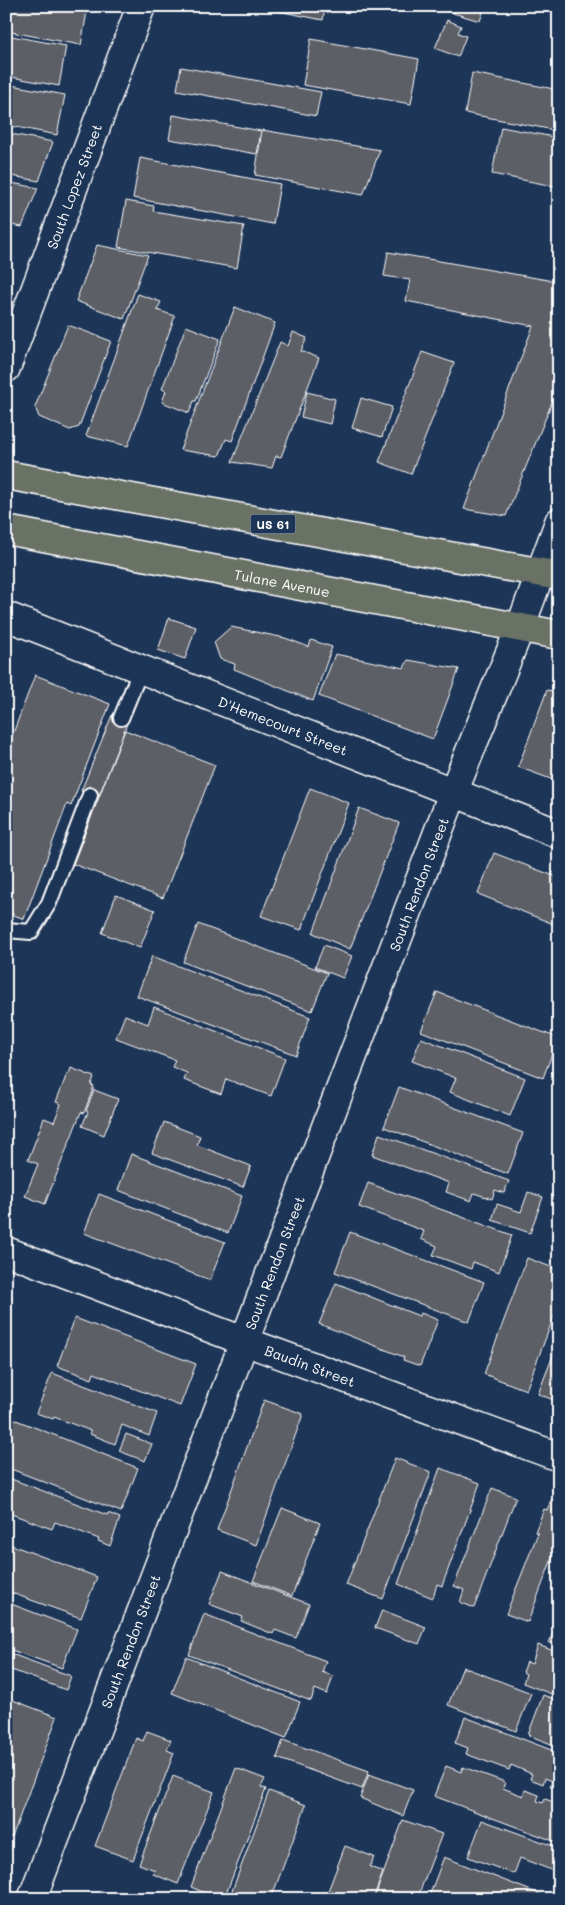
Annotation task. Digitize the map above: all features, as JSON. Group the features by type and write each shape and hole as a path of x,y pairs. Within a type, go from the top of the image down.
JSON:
{"main road":[{"name":"US 61","path":"6,474 549,574"},
{"name":"Tulane Avenue","path":"6,530 559,635"}],"street":[{"name":"South Lopez Street","path":"6,368 141,6"},
{"path":"520,628 549,574 559,522"},
{"name":"D'Hemecourt Street","path":"6,616 559,834"},
{"name":"South Rendon Street","path":"32,1899 453,793 520,628"},
{"name":"Baudin Street","path":"6,1251 559,1457"}],"lane":[{"path":"121,718 141,669"},
{"path":"6,930 31,932 49,903 90,794"}],"building":[{"path":"6,6 88,6 81,45 6,31"},
{"path":"253,6 325,6 323,20"},
{"path":"455,6 485,6 480,21 453,13"},
{"path":"447,20 461,26 458,33 466,36 458,57 435,48"},
{"path":"6,35 66,46 59,86 6,76"},
{"path":"311,39 419,59 411,104 303,85"},
{"path":"181,67 321,92 316,116 177,90"},
{"path":"472,73 559,90 559,131 465,113"},
{"path":"6,84 65,95 57,135 6,125"},
{"path":"173,115 261,131 257,154 169,139"},
{"path":"501,127 559,138 559,187 492,174"},
{"path":"262,130 380,150 363,195 255,175"},
{"path":"6,133 53,142 39,181 6,175"},
{"path":"140,158 280,184 273,224 133,198"},
{"path":"6,182 38,188 22,227 6,224"},
{"path":"126,201 154,206 153,211 244,226 237,268 118,247"},
{"path":"97,245 148,255 124,319 76,301"},
{"path":"388,252 559,282 559,385 506,516 464,509 533,326 406,301 410,280 384,276"},
{"path":"138,294 161,302 157,310 175,316 128,446 86,436"},
{"path":"235,307 275,323 232,441 226,439 219,456 180,450"},
{"path":"68,325 111,341 79,427 70,430 39,417 35,407"},
{"path":"186,326 220,339 196,401 194,401 189,413 162,402 166,391 162,389"},
{"path":"293,332 307,338 301,351 319,358 281,457 276,456 272,468 232,462 280,342 288,346"},
{"path":"422,352 454,363 411,474 379,462"},
{"path":"307,392 335,399 330,424 301,417"},
{"path":"361,398 392,407 382,437 352,428"},
{"path":"169,618 196,627 185,659 158,650"},
{"path":"231,627 285,638 309,647 311,640 332,647 313,701 234,669 235,664 220,659 214,642"},
{"path":"335,654 404,668 408,660 459,669 433,739 319,696"},
{"path":"35,675 110,704 71,806 67,804 24,919 6,912 6,752"},
{"path":"547,690 559,692 559,782 518,767"},
{"path":"112,715 128,721 98,798 81,791"},
{"path":"125,730 215,765 163,898 73,864"},
{"path":"310,788 349,803 301,930 261,916"},
{"path":"359,808 399,823 350,949 313,933"},
{"path":"494,853 559,878 559,919 556,925 478,894"},
{"path":"116,895 155,910 140,948 102,933"},
{"path":"198,924 327,973 312,1011 183,962"},
{"path":"324,945 352,956 343,978 315,967"},
{"path":"152,956 310,1017 296,1055 137,996"},
{"path":"437,992 558,1038 543,1078 421,1031"},
{"path":"154,1007 285,1058 271,1096 226,1079 221,1094 184,1080 187,1073 172,1067 175,1060 116,1038 125,1015 148,1024"},
{"path":"421,1038 525,1078 510,1116 450,1092 456,1078 412,1061"},
{"path":"71,1068 94,1077 91,1085 94,1086 84,1113 81,1112 45,1204 25,1196 38,1164 28,1160 44,1118 54,1122 61,1104 56,1102"},
{"path":"399,1087 523,1133 508,1174 384,1127"},
{"path":"94,1090 118,1099 104,1135 82,1126"},
{"path":"164,1122 200,1136 197,1145 251,1166 243,1187 152,1153"},
{"path":"379,1134 509,1181 504,1193 495,1190 492,1199 474,1193 471,1201 446,1192 449,1183 372,1155"},
{"path":"131,1154 242,1196 228,1233 118,1190"},
{"path":"368,1183 512,1235 499,1272 473,1262 471,1269 433,1255 437,1246 421,1239 424,1231 359,1207"},
{"path":"528,1192 543,1197 530,1233 492,1220 497,1204 521,1212"},
{"path":"99,1194 225,1242 210,1280 84,1233"},
{"path":"350,1232 484,1282 469,1322 335,1272"},
{"path":"527,1258 559,1270 559,1303 526,1390 484,1374"},
{"path":"336,1283 419,1316 421,1313 438,1320 420,1366 403,1360 404,1357 319,1324"},
{"path":"75,1318 196,1364 180,1406 94,1373 92,1379 57,1366"},
{"path":"559,1340 559,1402 538,1394"},
{"path":"52,1373 157,1413 149,1436 122,1425 115,1444 90,1434 91,1431 54,1417 53,1419 36,1413"},
{"path":"264,1400 303,1414 256,1545 217,1530"},
{"path":"6,1416 138,1468 121,1512 6,1467 6,1458 11,1444 6,1442"},
{"path":"126,1434 152,1444 145,1461 119,1451"},
{"path":"395,1458 431,1472 383,1599 346,1585"},
{"path":"440,1468 480,1483 442,1586 437,1584 433,1598 398,1584"},
{"path":"6,1477 107,1515 108,1513 120,1518 110,1546 98,1541 99,1539 55,1522 52,1529 6,1512"},
{"path":"492,1488 516,1497 474,1608 460,1602 464,1590 454,1586"},
{"path":"551,1500 559,1503 559,1540 528,1622 506,1614 538,1533 535,1532 544,1509 547,1510"},
{"path":"282,1508 320,1523 292,1596 253,1581"},
{"path":"6,1543 97,1577 81,1618 6,1591"},
{"path":"222,1571 309,1604 296,1638 275,1630 273,1634 241,1621 243,1617 209,1604"},
{"path":"6,1602 77,1629 62,1668 6,1648"},
{"path":"382,1610 426,1627 419,1644 375,1628"},
{"path":"204,1614 326,1661 322,1672 333,1676 327,1694 315,1689 311,1701 189,1655"},
{"path":"559,1618 559,1647 549,1643"},
{"path":"538,1645 559,1653 559,1697 523,1683 526,1674 523,1672 527,1662 532,1664"},
{"path":"6,1652 71,1676 66,1690 6,1668"},
{"path":"186,1657 300,1702 286,1738 172,1693"},
{"path":"463,1667 531,1693 516,1731 448,1705"},
{"path":"543,1695 559,1701 559,1747 528,1735"},
{"path":"10,1699 57,1717 12,1837 6,1835 6,1709"},
{"path":"465,1717 559,1753 559,1789 550,1786 552,1781 545,1778 543,1784 530,1779 532,1774 511,1765 509,1770 466,1754 468,1748 455,1743"},
{"path":"147,1731 171,1740 167,1750 174,1753 133,1860 95,1846 136,1738 143,1741"},
{"path":"283,1740 369,1771 362,1789 277,1758"},
{"path":"446,1766 461,1772 463,1767 505,1782 503,1788 523,1796 525,1790 539,1795 537,1801 543,1803 545,1799 559,1804 559,1843 434,1796"},
{"path":"236,1768 265,1779 261,1787 266,1789 224,1899 219,1899 191,1887"},
{"path":"369,1774 413,1790 403,1816 360,1798"},
{"path":"173,1776 214,1792 178,1884 153,1874 155,1870 139,1864"},
{"path":"269,1791 306,1805 271,1899 229,1899"},
{"path":"403,1820 442,1834 417,1899 374,1899"},
{"path":"482,1820 559,1848 559,1873 520,1858 514,1874 468,1857"},
{"path":"345,1846 374,1857 370,1867 383,1872 373,1899 325,1899"},
{"path":"444,1857 547,1897 546,1899 428,1899"}]}
